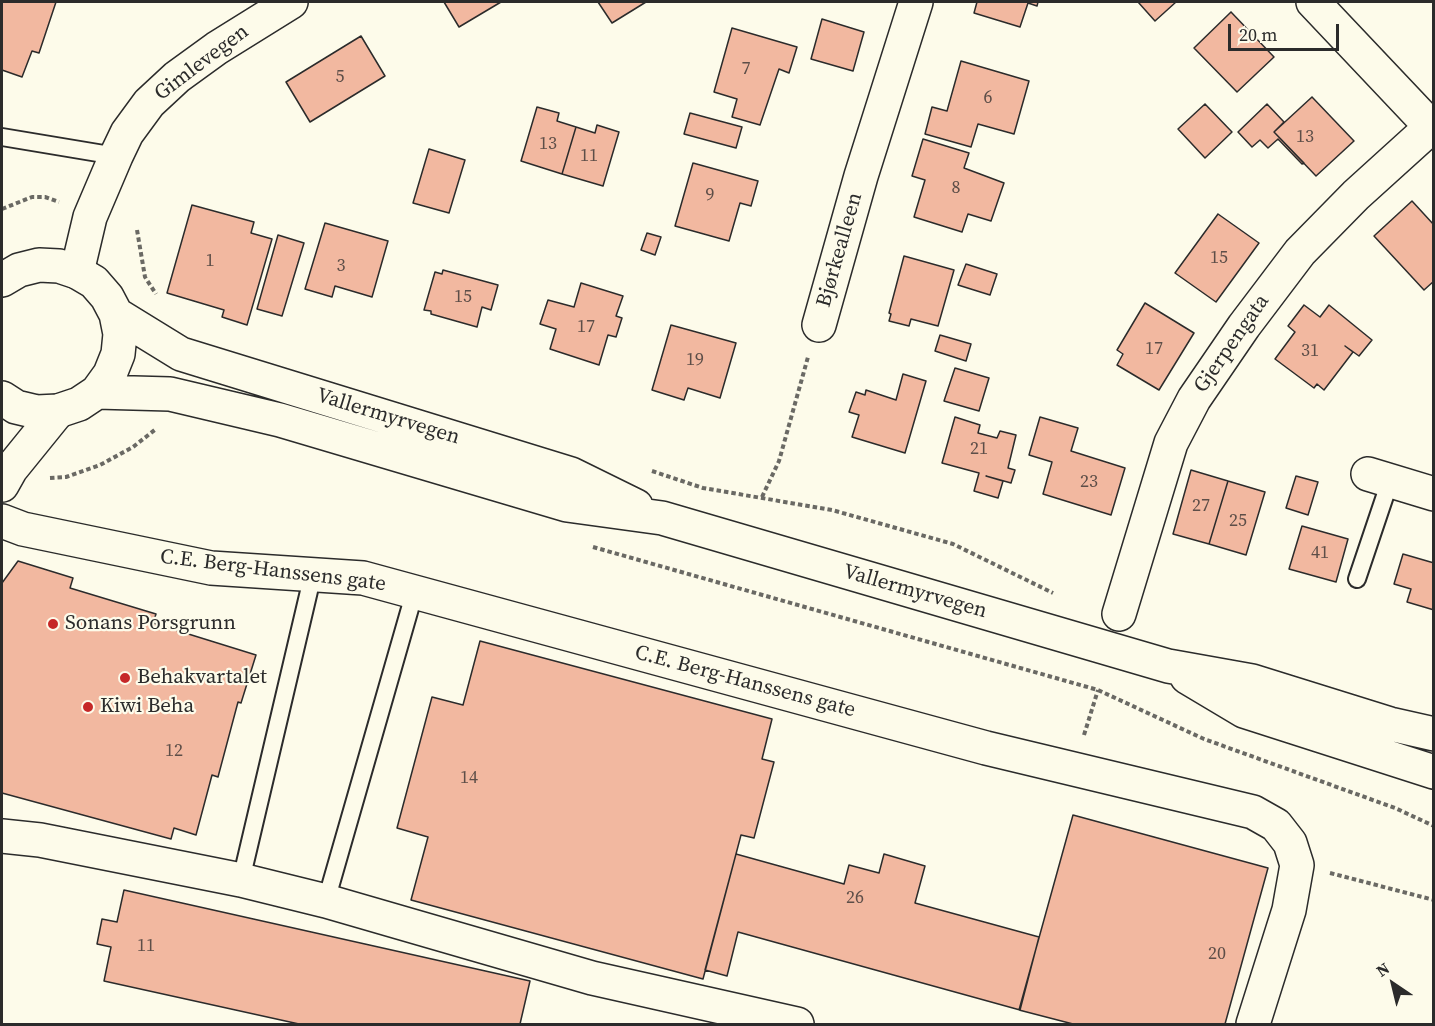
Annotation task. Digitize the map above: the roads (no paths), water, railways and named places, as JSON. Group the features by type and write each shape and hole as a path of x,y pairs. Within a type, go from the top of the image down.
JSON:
{"street":[{"name":"Gimlevegen","path":"77,272 90,217 127,133 149,103 177,77 216,48 291,2"},
{"name":"Bjørkealleen","path":"819,325 861,176 916,2"},
{"path":"1313,2 1432,128"},
{"name":"Gjerpengata","path":"1119,614 1171,443 1194,399 1299,252 1356,195 1432,128"},
{"path":"2,280 19,270 39,265 59,266 77,272 94,282 107,297 116,314 120,334 118,354 110,374 97,392 79,404 58,411 37,412 16,406 2,398"},
{"name":"Vallermyrvegen","path":"116,314 181,354 571,474 662,518"},
{"name":"Vallermyrvegen","path":"97,392 170,394 220,404 567,505 662,518 1168,666 1252,681 1390,724 1434,734"},
{"path":"2,485 11,469 58,411"},
{"path":"1379,478 1434,494"},
{"name":"C.E. Berg-Hanssens gate","path":"2,521 23,529 96,543 163,560 211,568 363,578 940,736 1253,812 1276,825 1290,843 1297,865 1289,910 1253,1024"},
{"name":"Vallermyrvegen","path":"1168,666 1244,711 1434,772"},
{"path":"1391,758 1412,781 1434,790"},
{"path":"2,837 40,840 241,880 592,978 797,1024"}],"lane":[{"path":"2,137 116,156"},
{"path":"1357,579 1379,478"},
{"path":"241,880 313,574"},
{"path":"326,902 415,591"}],"place":[{"name":"Sonans Porsgrunn","path":"53,624"},
{"name":"Behakvartalet","path":"125,678"},
{"name":"Kiwi Beha","path":"88,707"}]}
